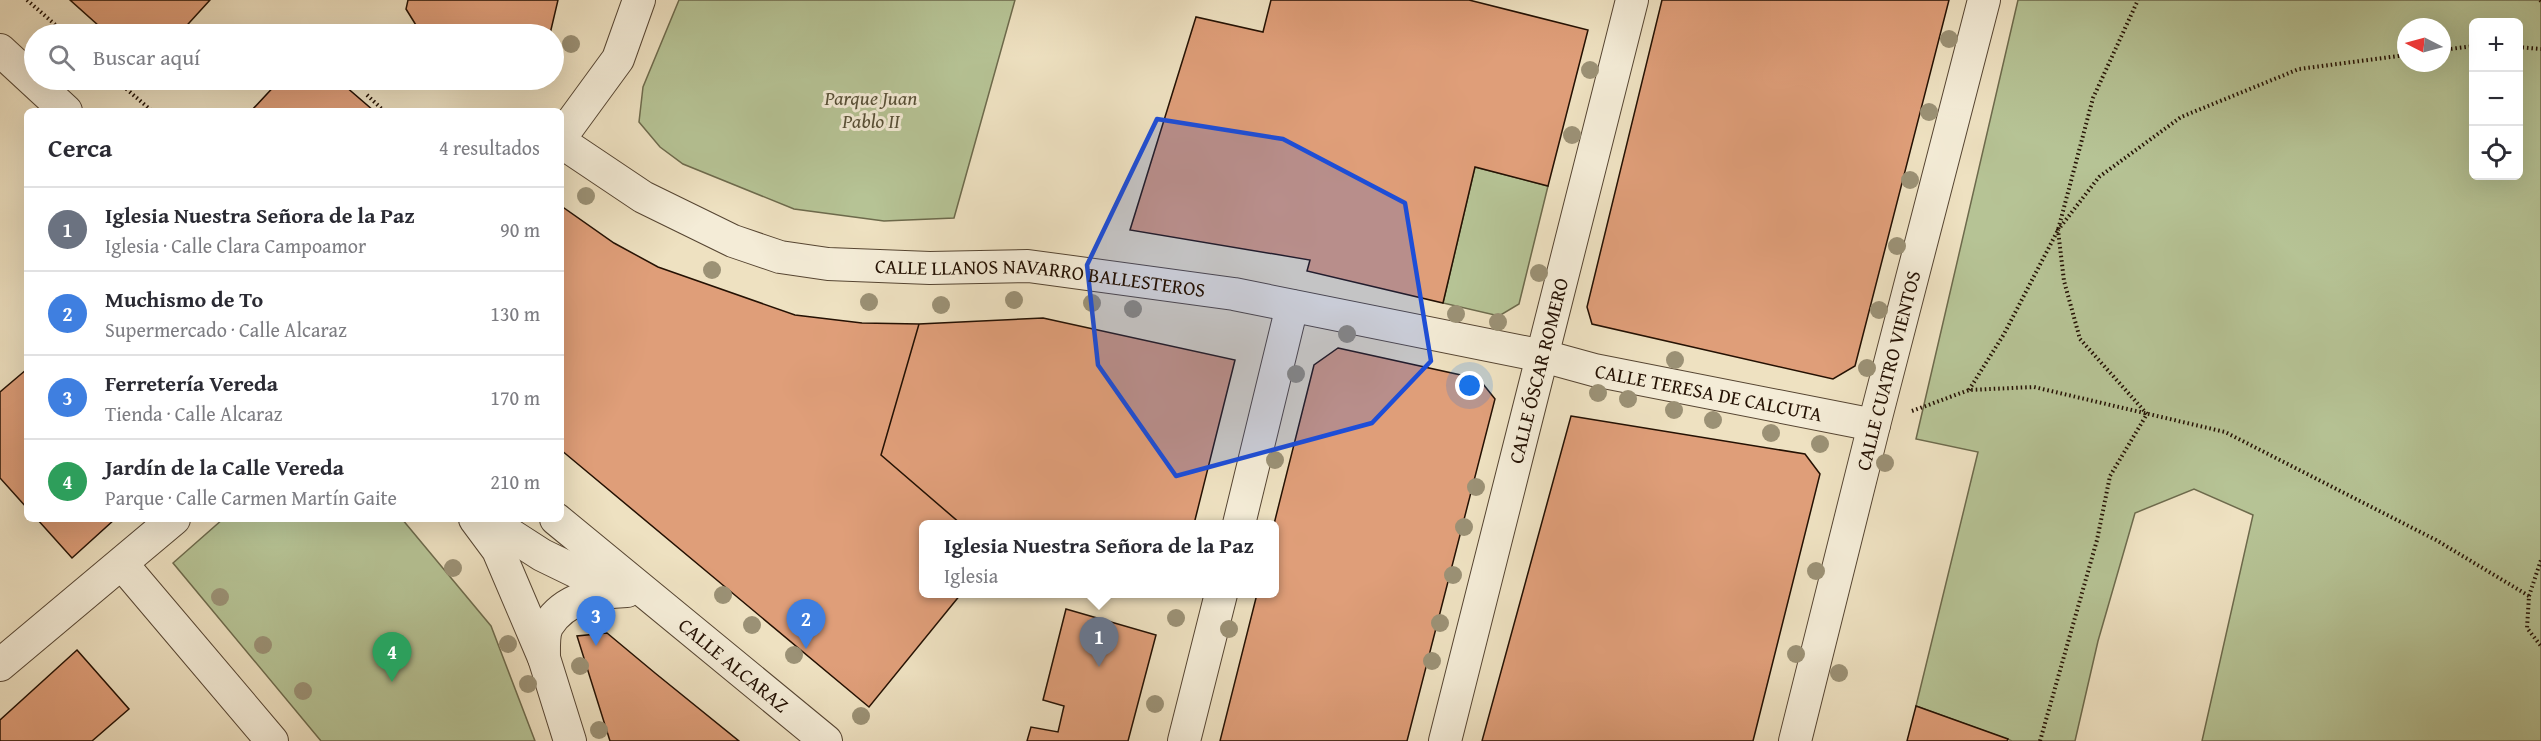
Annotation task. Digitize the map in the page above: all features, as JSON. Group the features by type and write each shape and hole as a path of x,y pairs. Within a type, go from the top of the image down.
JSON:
{"street":[{"path":"564,133 618,59 639,0"},
{"name":"CALLE ÓSCAR ROMERO","path":"1445,741 1632,0"},
{"name":"CALLE CUATRO VIENTOS","path":"1795,741 1984,0"},
{"path":"7,69 24,81"},
{"path":"36,90 62,108"},
{"name":"CALLE LLANOS NAVARRO BALLESTEROS","path":"564,144 643,197 734,241 780,257 828,264 930,268 1028,266 1234,294 1543,356"},
{"path":"1240,520 1292,306"},
{"name":"CALLE TERESA DE CALCUTA","path":"1543,356 1594,370 1874,425"},
{"path":"0,665 171,522"},
{"path":"477,522 498,550 544,658 570,741"},
{"name":"CALLE ALCARAZ","path":"491,522 542,555 577,572 639,590"},
{"name":"CALLE ALCARAZ","path":"560,522 639,590 826,741"},
{"path":"122,564 272,741"},
{"path":"544,658 546,627 568,604 600,592 639,590"},
{"path":"1184,741 1220,598"}],"path":[{"path":"27,0 55,24"},
{"path":"2138,0 2092,98 2058,230 2064,281 2080,339 2147,414"},
{"path":"2451,49 2469,47"},
{"path":"2523,47 2541,49"},
{"path":"1969,390 2004,334 2058,230 2099,177 2181,117 2299,69 2397,56"},
{"path":"128,90 149,108"},
{"path":"367,94 381,108"},
{"path":"1874,425 1969,390 2034,387 2225,432 2436,540 2529,596"},
{"path":"2040,741 2097,540 2110,476 2147,414"},
{"path":"2541,560 2529,596 2527,627 2541,646"}],"highlighted area":[{"path":"1157,119 1283,139 1405,203 1431,361 1372,423 1176,476 1098,365 1087,265"}],"green space":[{"name":"Parque Juan Pablo II","path":"679,0 1015,0 954,218 884,221 794,209 683,164 660,147 639,122 643,87"},
{"path":"2018,0 2541,0 2541,741 2202,741 2253,515 2194,489 2135,513 2098,641 2075,741 2012,741 1916,706 1978,452 1916,439"},
{"path":"1475,167 1548,186 1519,304 1499,316 1443,303"},
{"path":"220,522 404,522 491,626 535,741 321,741 173,563"}],"building":[{"path":"70,0 210,0 188,24 97,24"},
{"path":"408,0 558,0 552,24 415,24 406,9"},
{"path":"1271,0 1469,0 1588,30 1548,186 1475,167 1443,303 1307,271 1310,260 1130,230 1196,17 1263,32"},
{"path":"1662,0 1949,0 1855,366 1833,379 1592,324 1587,307"},
{"path":"271,90 350,90 371,108 254,108"},
{"path":"564,208 614,243 658,267 795,315 862,323 919,324 881,455 956,520 919,520 919,598 958,598 869,707 564,453"},
{"path":"1043,318 1235,360 1195,520 956,520 881,455 919,324"},
{"path":"1338,348 1479,379 1495,399 1407,741 1220,741 1256,598 1279,598 1279,520 1275,520 1314,365"},
{"path":"24,372 24,505 0,478 0,392"},
{"path":"1571,416 1805,454 1820,474 1753,741 1482,741"},
{"path":"40,522 112,522 72,558"},
{"path":"1066,609 1156,635 1128,741 1027,741 1031,727 1058,732 1064,706 1043,700"},
{"path":"607,633 739,741 610,741 577,636"},
{"path":"77,650 129,709 92,741 0,741 0,720"},
{"path":"1916,706 2008,739 2007,741 1907,741"}],"place":[{"name":"Ferretería Vereda","path":"596,646"},
{"name":"Muchismo de To","path":"806,649"},
{"name":"Iglesia Nuestra Señora de la Paz","path":"1099,667"},
{"name":"Jardín de la Calle Vereda","path":"392,682"}]}
